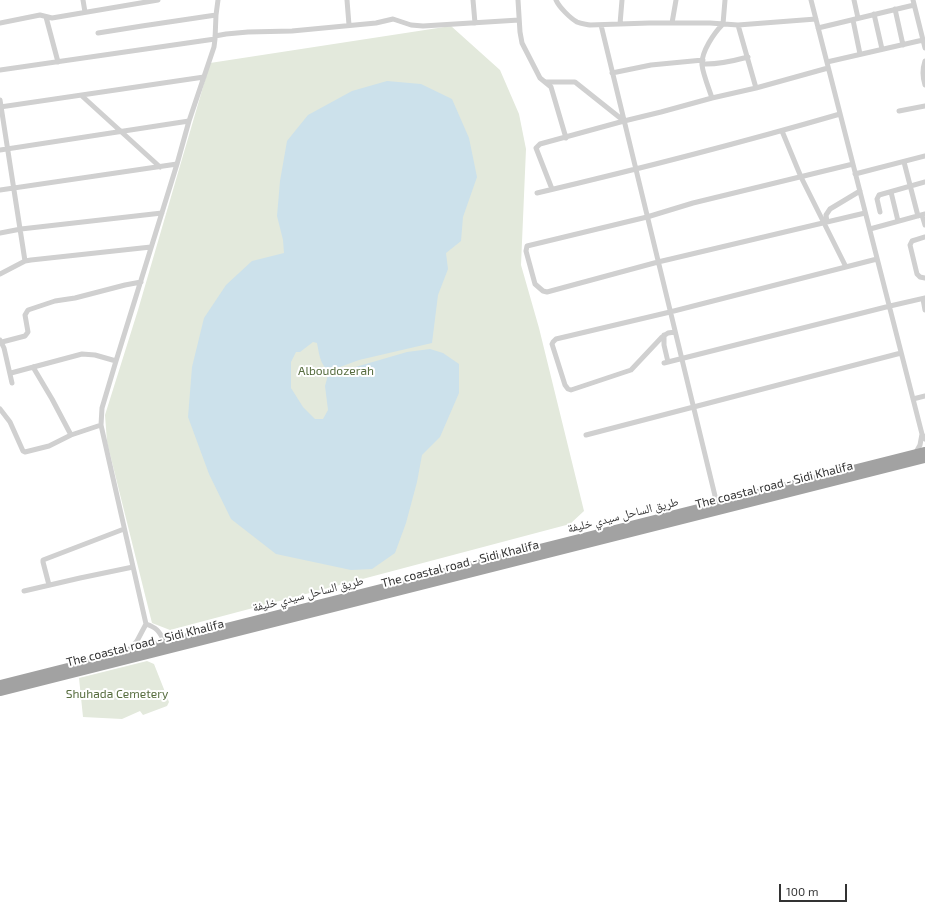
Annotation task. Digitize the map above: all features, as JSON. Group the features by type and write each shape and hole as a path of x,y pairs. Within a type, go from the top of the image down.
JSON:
{"highway":[{"name":"طريق الساحل سيدي خليفة","path":"0,684 165,642 665,521 717,504 925,451"},
{"name":"The coastal road - Sidi Khalifa","path":"0,692 665,521 925,459"}],"street":[{"path":"83,0 85,12"},
{"path":"0,23 40,15 52,18 158,0"},
{"path":"128,652 137,641 146,624 101,425 102,408 214,47 218,0"},
{"path":"347,0 349,25"},
{"path":"473,0 475,23"},
{"path":"518,0 522,43 540,78 551,87 566,138"},
{"path":"556,0 559,6 576,21 582,24 590,25 672,23 738,25 816,19"},
{"path":"620,24 622,0"},
{"path":"672,23 676,0"},
{"path":"712,98 702,62 710,42 723,24 725,0"},
{"path":"811,0 901,353 924,437 915,454"},
{"path":"854,0 860,54"},
{"path":"818,28 895,9 914,2 925,48"},
{"path":"895,9 903,44"},
{"path":"874,14 882,49"},
{"path":"98,33 216,15"},
{"path":"46,17 58,62"},
{"path":"0,70 215,38 226,34 292,31 376,23 393,19 410,25 423,26 519,20"},
{"path":"601,25 717,504"},
{"path":"738,25 756,88"},
{"path":"552,189 536,148 540,144 712,98 756,88 860,54 923,40"},
{"path":"612,73 650,65 702,62 708,65 748,57"},
{"path":"925,61 922,70 925,85"},
{"path":"1,107 204,77"},
{"path":"546,82 575,82 624,121"},
{"path":"82,96 160,166"},
{"path":"0,100 26,261"},
{"path":"899,111 925,106"},
{"path":"537,193 782,131 840,114"},
{"path":"0,150 190,121"},
{"path":"782,131 801,177 825,222 846,267"},
{"path":"855,174 925,156"},
{"path":"904,162 910,186 925,225"},
{"path":"0,190 177,164"},
{"path":"853,164 693,203 647,217 527,246 526,251 535,284 543,291 547,292 658,262 865,213"},
{"path":"880,212 877,197 879,195 925,182"},
{"path":"825,222 826,215 830,209 860,190"},
{"path":"891,192 898,221"},
{"path":"0,233 21,229 162,213"},
{"path":"870,229 922,215"},
{"path":"925,237 912,241 910,245 917,274 920,277 925,278"},
{"path":"0,274 26,261 151,247"},
{"path":"675,332 664,335 631,370 571,390 565,385 552,344 556,339 670,312 877,259"},
{"path":"12,383 1,341 25,336 27,334 28,332 25,315 28,310 55,301 75,298 114,287 141,282"},
{"path":"664,335 666,362 924,298 925,310"},
{"path":"586,435 901,353"},
{"path":"10,373 82,354 95,355 116,361"},
{"path":"33,367 72,435"},
{"path":"913,399 925,396"},
{"path":"0,409 10,422 23,451 25,452 49,446 72,435 101,425"},
{"path":"49,585 43,560 124,529"},
{"path":"24,591 133,567"},
{"path":"146,624 157,629 165,642"}],"green space":[{"name":"Alboudozerah","path":"451,26 500,70 519,114 526,149 521,265 539,328 584,511 570,524 170,630 152,623 107,442 105,415 138,310 210,63"},
{"name":"Shuhada Cemetery","path":"147,661 154,664 169,702 167,706 143,715 140,711 122,719 83,717 79,678"}],"water":[{"path":"387,81 421,84 452,99 469,138 477,177 463,217 461,241 446,253 448,269 438,295 432,343 359,360 329,371 324,366 319,355 317,343 313,342 300,352 296,352 291,362 291,388 303,407 315,419 323,419 328,410 325,386 328,375 407,352 430,349 443,353 459,364 459,393 440,437 422,455 417,482 406,523 395,553 372,569 351,570 276,554 231,519 209,474 188,417 192,367 204,318 226,285 252,261 284,253 283,240 277,216 280,181 287,141 308,115 352,91"}]}
